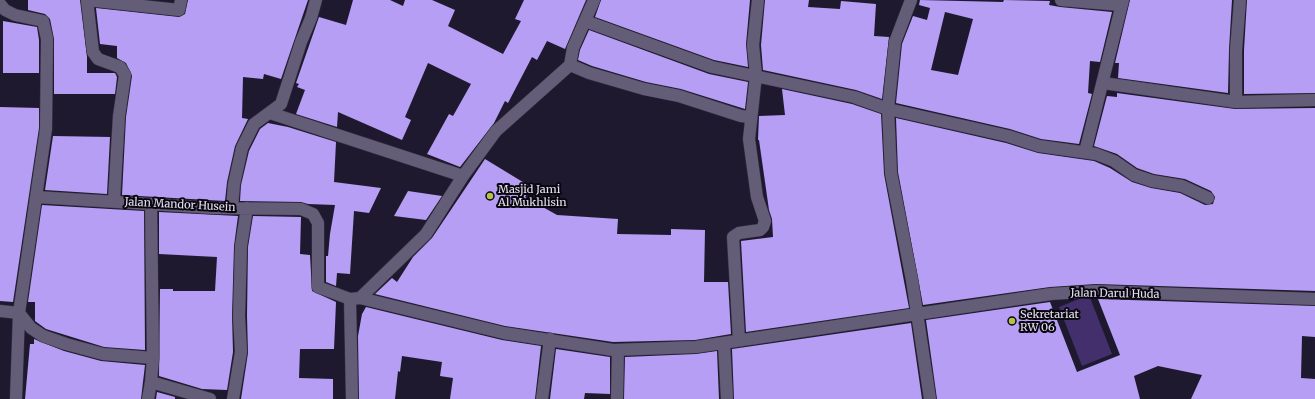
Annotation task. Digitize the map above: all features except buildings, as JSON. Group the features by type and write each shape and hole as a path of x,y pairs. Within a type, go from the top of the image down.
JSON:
{"street":[{"path":"114,200 119,116 125,75 120,67 98,59 93,52 88,0 179,10 181,0"},
{"path":"232,208 234,184 242,148 254,124 281,104 284,98 301,42 311,18 316,0"},
{"path":"352,399 355,299 426,234 463,176 496,131 570,65 573,48 594,0"},
{"path":"739,340 733,237 739,233 760,230 763,228 765,222 757,197 749,139 750,117 756,75 753,45 758,0"},
{"path":"911,0 895,42 888,109 891,173 917,314 930,399"},
{"path":"1061,0 1122,3 1085,152"},
{"path":"1236,102 1236,50 1240,0"},
{"path":"0,4 5,10 15,15 41,19 45,23 46,39 46,129 19,313 16,399"},
{"path":"585,21 712,67 756,75 854,97 888,109 1008,136 1039,146 1096,154 1114,161 1134,175 1152,181 1182,186 1208,198"},
{"path":"570,65 589,73 644,89 679,96 741,116 750,117"},
{"path":"1103,83 1236,102 1315,100"},
{"path":"270,113 463,176"},
{"name":"Jalan Mandor Husein","path":"36,197 114,200 151,204 232,208 301,209 313,214 318,223"},
{"path":"148,399 153,358 151,204"},
{"path":"233,399 241,352 239,316 241,246 247,208"},
{"name":"Jalan Darul Huda","path":"318,223 318,287 355,299 504,332 618,350 696,347 1051,294 1096,291 1315,299"},
{"path":"0,311 19,313 31,328 43,336 66,344 103,354 153,358"},
{"path":"542,399 550,339"},
{"path":"724,343 727,399"},
{"path":"616,399 618,350"},
{"path":"151,382 210,399"}],"shaded area":[{"path":"1089,295 1112,354 1082,366 1059,307"}],"place":[{"name":"Masjid Jami Al Mukhlisin","path":"490,196"},
{"name":"Sekretariat RW 06","path":"1012,321"}]}
